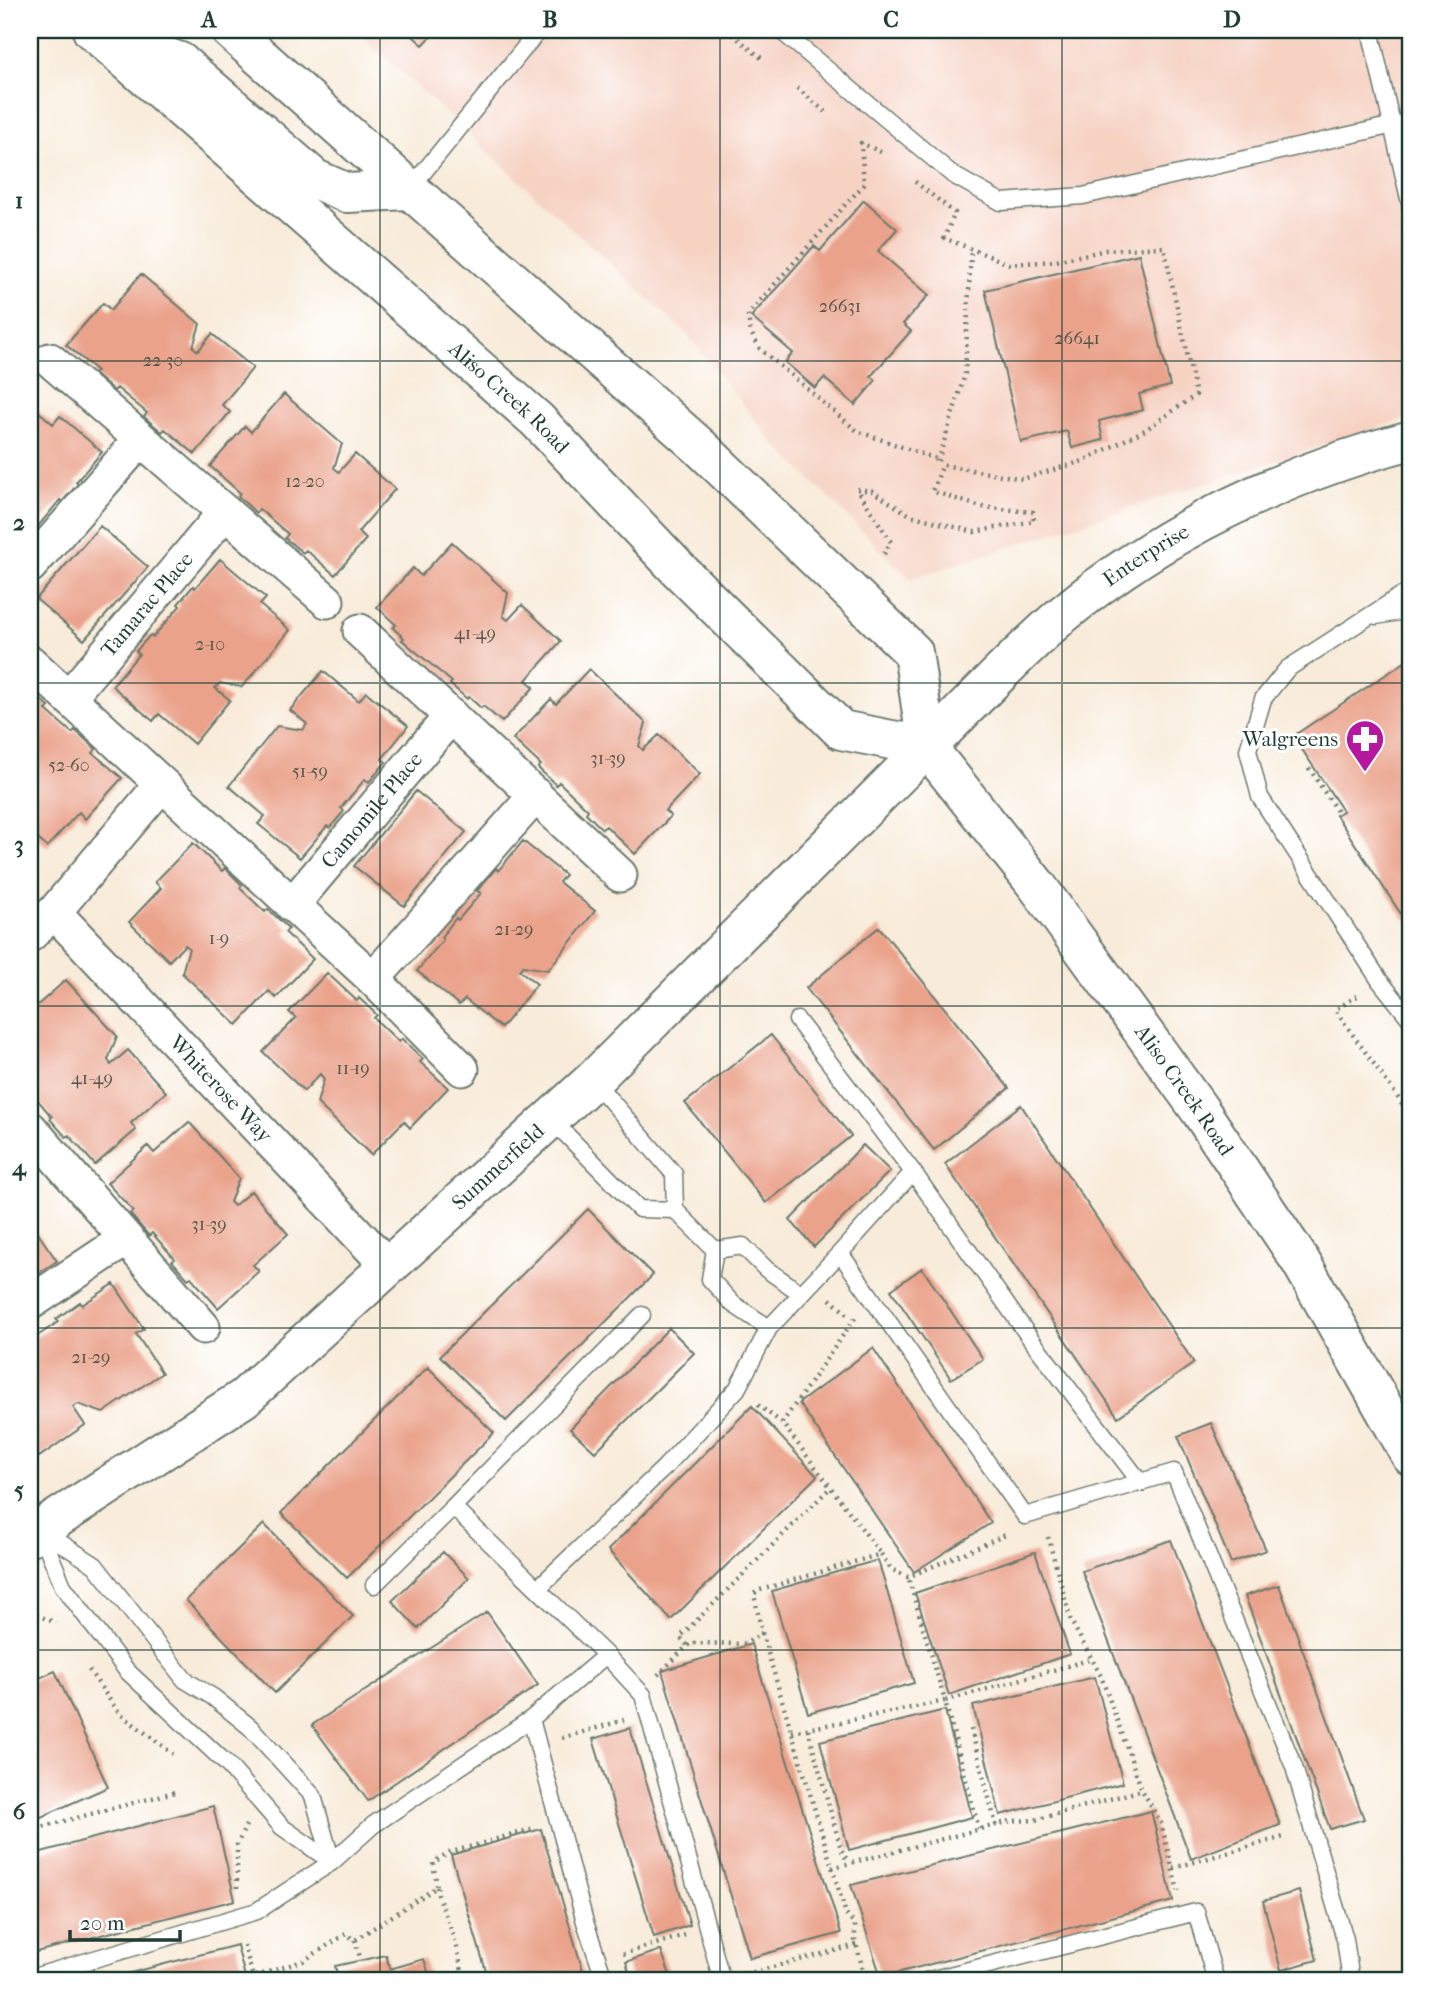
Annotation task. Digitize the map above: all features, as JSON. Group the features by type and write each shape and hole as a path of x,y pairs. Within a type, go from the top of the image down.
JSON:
{"main road":[{"name":"Aliso Creek Road","path":"92,30 537,420 679,570 841,730 927,747 1038,887 1206,1118 1301,1262 1411,1456"},
{"path":"230,30 700,447 913,652 927,747"},
{"path":"128,61 149,51 180,62 316,179 326,184 347,193 409,190"},
{"name":"Enterprise","path":"927,747 1062,616 1131,564 1209,517 1288,481 1411,440"},
{"name":"Summerfield","path":"35,1533 244,1398 593,1080 927,747"}],"street":[{"path":"50,360 327,601"},
{"path":"30,566 141,439"},
{"name":"Tamarac Place","path":"69,697 225,512"},
{"path":"360,631 620,875"},
{"path":"30,662 373,979 461,1069"},
{"name":"Camomile Place","path":"292,905 452,716"},
{"path":"30,935 54,912 161,785"},
{"path":"373,979 536,795"},
{"name":"Whiterose Way","path":"54,912 388,1266"},
{"path":"30,1128 41,1162 126,1239 203,1327"},
{"path":"30,1303 126,1239"}],"lane":[{"path":"409,190 538,30"},
{"path":"780,30 953,175 1001,202 1083,196 1411,121"},
{"path":"1370,30 1411,207"},
{"path":"1411,592 1402,595 1287,669 1263,699 1248,750 1260,797 1380,981 1411,1020"},
{"path":"1367,618 1411,610"},
{"path":"797,1020 913,1172 1030,1338 1141,1483"},
{"path":"593,1080 674,1174 675,1210 715,1251"},
{"path":"551,1119 639,1209 675,1210"},
{"path":"538,1588 664,1468 737,1389 769,1328 913,1172"},
{"path":"715,1251 743,1246 766,1269 802,1294"},
{"path":"715,1251 710,1279 733,1304 769,1328"},
{"path":"840,1253 1033,1514 1174,1472 1294,1767 1345,1939 1351,1981"},
{"path":"374,1585 642,1315"},
{"path":"453,1507 606,1655 643,1695 722,1981"},
{"path":"35,1533 63,1586 127,1671 228,1765 282,1827 332,1862"},
{"path":"35,1533 95,1565 185,1680 213,1697 250,1727 313,1797 332,1862"},
{"path":"30,1978 257,1911 332,1862 373,1825 531,1718 606,1655"},
{"path":"531,1718 586,1922 605,1981"},
{"path":"926,1981 1196,1912 1216,1981"}],"path":[{"path":"727,30 765,61"},
{"path":"797,88 828,114"},
{"path":"890,160 881,152 861,143 864,184 748,314 750,331 760,349 857,431 939,460 943,465 1023,479 1083,461 1145,430 1196,395 1164,247 1106,250 1056,261 1009,264 944,238 955,213 908,176"},
{"path":"939,460 965,374 971,249"},
{"path":"884,554 891,542 857,489 872,491 910,515 974,532 1034,521 1033,512 981,507 932,491 943,465"},
{"path":"1309,768 1338,813"},
{"path":"1411,956 1401,967 1335,1010 1397,1096 1411,1120"},
{"path":"828,1298 853,1319"},
{"path":"874,1301 853,1319 782,1423 891,1569 908,1577 979,1829"},
{"path":"687,1645 680,1637 831,1487"},
{"path":"908,1577 1008,1534 1033,1514 1071,1621 1101,1676 1142,1790 1161,1823 1184,1916"},
{"path":"866,1981 855,1925 846,1914 762,1633 754,1594 881,1554"},
{"path":"30,1612 55,1621 62,1632"},
{"path":"663,1667 690,1643 745,1644 762,1633"},
{"path":"792,1732 945,1701 1092,1660"},
{"path":"83,1662 119,1713 183,1761"},
{"path":"808,1729 841,1849 848,1862"},
{"path":"971,1729 996,1825"},
{"path":"832,1868 1011,1821 1035,1820 1142,1790"},
{"path":"30,1830 175,1792"},
{"path":"237,1896 237,1845 248,1820"},
{"path":"464,1981 456,1943 438,1895 433,1863 448,1853 543,1826"},
{"path":"1173,1868 1312,1828"},
{"path":"355,1940 438,1887"},
{"path":"598,1961 707,1928"},
{"path":"244,1945 253,1979 303,1961 346,1934 355,1940 361,1961"},
{"path":"722,1981 857,1945"}],"shaded area":[{"path":"355,30 1411,30 1411,417 910,579 772,441 687,334"}],"building":[{"path":"406,30 437,30 423,45"},
{"path":"864,200 897,229 878,251 929,295 903,324 911,331 871,376 876,380 855,405 824,378 815,388 785,362 793,353 751,317 814,246 820,251"},
{"path":"1139,254 1170,386 1139,394 1143,410 1099,421 1103,440 1072,448 1067,431 1021,442 985,290"},
{"path":"141,274 200,324 193,347 198,351 212,334 253,368 222,405 230,412 195,454 165,429 162,432 144,417 147,413 117,388 114,391 94,374 97,371 66,345 103,303 111,310"},
{"path":"284,394 342,444 334,468 339,472 355,454 395,489 358,532 366,539 335,575 306,550 303,553 285,538 288,534 259,509 256,513 238,496 240,493 210,466 245,426 251,432"},
{"path":"30,404 53,424 60,416 102,452 76,482 78,484 62,502 60,500 34,531 36,533 30,541"},
{"path":"100,526 148,567 84,640 36,599"},
{"path":"452,542 508,593 503,616 508,620 522,605 561,641 526,680 534,687 502,722 483,706 481,708 469,697 467,699 450,684 452,682 402,640 404,638 393,628 396,625 377,607 413,568 421,576"},
{"path":"220,559 266,598 260,605 290,630 242,687 220,683 215,688 230,700 194,744 159,714 153,721 112,686 139,654 136,651 150,635 153,637 180,606 178,604 193,586 195,588"},
{"name":"Walgreens","path":"1411,658 1411,923 1403,917 1336,815 1343,811 1293,736"},
{"path":"589,669 646,723 639,746 643,750 659,735 700,774 665,811 671,816 635,854 606,826 602,829 586,813 588,810 559,782 556,785 538,768 541,765 513,739 551,699 556,704"},
{"path":"323,671 359,701 366,692 408,726 382,759 386,762 369,782 365,779 341,808 344,811 330,828 327,826 300,858 258,824 265,816 229,786 277,726 303,730 307,724 290,710"},
{"path":"30,690 49,707 46,710 72,733 75,730 96,749 93,753 122,778 85,819 79,812 47,847 30,832"},
{"path":"416,791 466,832 404,906 354,866"},
{"path":"523,841 565,875 559,882 595,911 548,970 523,966 519,970 537,984 501,1028 465,999 459,1005 417,971 443,940 441,937 456,918 458,920 481,893 477,891"},
{"path":"193,843 222,871 225,868 242,885 240,888 265,912 268,909 289,929 285,932 313,959 276,998 269,991 237,1025 182,973 189,948 185,945 169,961 129,922 161,888 155,882"},
{"path":"879,927 1009,1088 934,1150 806,988"},
{"path":"327,973 357,1001 359,998 377,1015 374,1018 399,1042 402,1039 423,1059 420,1062 448,1088 410,1128 404,1121 371,1155 317,1103 324,1079 320,1074 304,1091 263,1052 296,1018 289,1012"},
{"path":"66,980 117,1036 108,1060 111,1065 128,1050 166,1092 131,1123 136,1130 95,1165 69,1135 66,1137 50,1119 52,1117 30,1091 30,1009 31,1011"},
{"path":"771,1035 851,1136 766,1203 685,1103"},
{"path":"1021,1105 1194,1363 1118,1417 945,1164"},
{"path":"189,1122 239,1178 230,1202 234,1206 251,1191 288,1234 253,1265 259,1271 218,1308 191,1277 188,1279 172,1261 175,1259 152,1233 149,1236 130,1214 133,1211 107,1183 148,1146 154,1153"},
{"path":"863,1145 890,1171 814,1247 790,1220"},
{"path":"588,1209 653,1275 506,1421 440,1356"},
{"path":"37,1232 57,1261 30,1279 30,1237"},
{"path":"922,1268 983,1359 951,1379 891,1290"},
{"path":"114,1284 144,1329 136,1334 162,1373 103,1413 78,1404 73,1407 85,1425 39,1457 30,1444 30,1341 58,1322 56,1319 80,1302 82,1305"},
{"path":"669,1328 694,1353 595,1452 570,1429"},
{"path":"873,1348 991,1523 914,1572 799,1403"},
{"path":"428,1367 494,1433 347,1578 281,1513"},
{"path":"752,1406 817,1476 671,1620 608,1550"},
{"path":"1211,1423 1266,1550 1231,1563 1178,1436"},
{"path":"264,1524 353,1616 275,1693 186,1600"},
{"path":"1171,1540 1280,1825 1191,1859 1082,1571"},
{"path":"443,1552 469,1578 418,1629 392,1601"},
{"path":"1035,1552 1070,1654 949,1695 915,1593"},
{"path":"878,1560 914,1683 808,1713 772,1591"},
{"path":"1279,1585 1364,1819 1330,1829 1245,1596"},
{"path":"487,1612 538,1685 368,1801 312,1725"},
{"path":"751,1644 841,1933 750,1958 662,1671"},
{"path":"55,1671 108,1787 30,1822 30,1682"},
{"path":"1095,1677 1123,1783 1000,1815 973,1706"},
{"path":"945,1710 972,1817 849,1850 820,1741"},
{"path":"630,1728 690,1925 654,1937 593,1739"},
{"path":"213,1806 235,1900 36,1952 30,1931 30,1855"},
{"path":"1151,1811 1173,1901 881,1977 851,1885"},
{"path":"541,1829 586,1981 489,1981 451,1855"},
{"path":"1299,1891 1317,1960 1281,1970 1263,1901"},
{"path":"237,1945 246,1981 104,1981 104,1980"},
{"path":"661,1950 672,1981 632,1981 626,1962"},
{"path":"386,1955 390,1969 424,1959 431,1981 314,1981 337,1974 335,1966"}],"place":[{"name":"Walgreens","path":"1365,773"}]}
